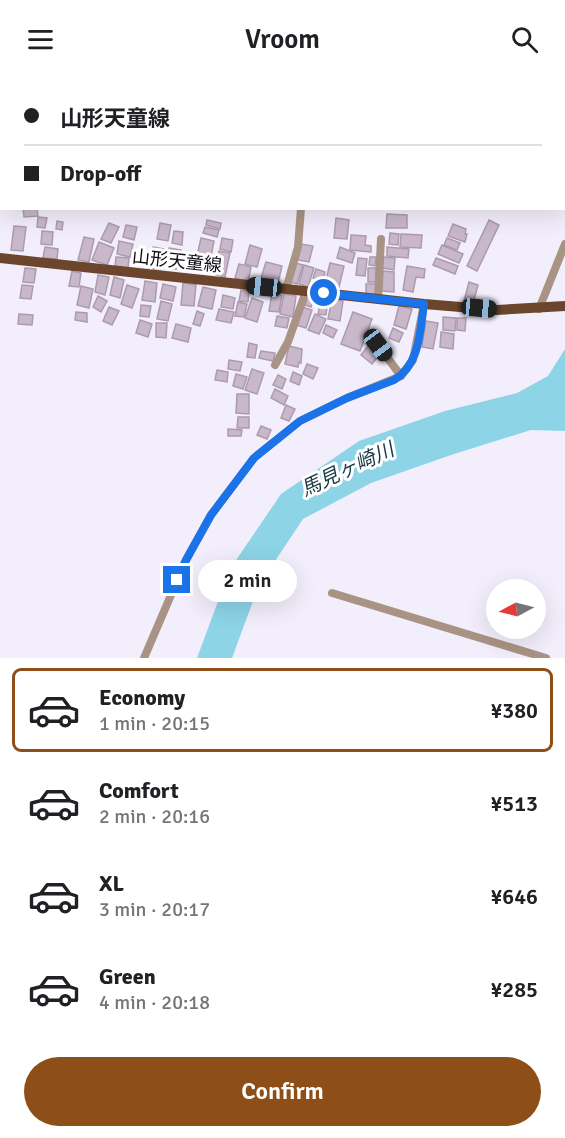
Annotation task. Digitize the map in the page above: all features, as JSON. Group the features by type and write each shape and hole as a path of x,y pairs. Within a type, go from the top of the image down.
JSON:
{"main road":[{"name":"山形天童線","path":"0,258 424,304 497,310 565,306"}],"lane":[{"path":"286,289 298,247 301,210"},
{"path":"378,298 381,239"},
{"path":"539,309 565,244"},
{"path":"275,365 288,342 306,291"},
{"path":"144,658 186,560 211,515 254,458 300,421 347,398 401,376 413,360 424,304"},
{"path":"378,345 401,376"},
{"path":"332,593 546,658"}],"water":[{"name":"馬見ヶ崎川","path":"565,349 565,431 531,430 451,455 371,483 303,519 259,585 232,658 197,658 230,569 281,494 359,441 445,411 517,393 548,376"}],"building":[{"path":"23,210 37,210 38,216 24,217"},
{"path":"387,214 407,215 407,228 386,228"},
{"path":"38,217 47,218 45,228 37,227"},
{"path":"336,218 349,220 347,239 334,238"},
{"path":"207,220 221,223 220,229 206,225"},
{"path":"489,220 499,225 477,271 467,266"},
{"path":"57,221 63,222 62,230 56,229"},
{"path":"109,223 119,227 111,243 101,239"},
{"path":"160,223 171,225 168,241 157,239"},
{"path":"453,224 466,229 465,242 448,236"},
{"path":"126,225 137,227 134,240 123,237"},
{"path":"14,226 26,227 23,251 11,250"},
{"path":"205,227 219,230 217,237 203,233"},
{"path":"42,231 53,232 52,245 41,244"},
{"path":"174,231 183,232 182,245 172,243"},
{"path":"390,233 399,234 398,245 389,244"},
{"path":"401,234 422,235 421,248 400,247"},
{"path":"351,235 366,236 365,245 371,246 371,252 350,250"},
{"path":"84,237 94,239 89,262 78,260"},
{"path":"201,238 214,241 209,267 195,265"},
{"path":"222,238 233,240 231,252 220,249"},
{"path":"447,238 460,243 457,250 444,245"},
{"path":"119,241 133,244 130,257 117,254"},
{"path":"99,242 114,248 107,265 92,260"},
{"path":"301,244 313,246 309,262 298,260"},
{"path":"250,245 262,249 257,267 245,264"},
{"path":"442,245 463,254 459,263 438,254"},
{"path":"45,247 58,249 57,259 43,258"},
{"path":"153,247 164,249 160,270 149,268"},
{"path":"340,247 355,253 352,263 337,258"},
{"path":"387,247 409,249 408,258 387,256"},
{"path":"169,248 181,250 176,269 165,266"},
{"path":"219,251 230,253 225,277 213,274"},
{"path":"116,257 129,258 128,268 115,266"},
{"path":"370,257 376,257 375,266 369,265"},
{"path":"383,257 395,258 394,270 382,268"},
{"path":"358,258 367,259 365,276 356,275"},
{"path":"436,258 458,266 455,274 433,265"},
{"path":"266,262 282,266 278,283 261,278"},
{"path":"296,263 303,265 297,284 290,282"},
{"path":"330,263 344,266 339,287 325,284"},
{"path":"239,264 251,267 248,282 235,278"},
{"path":"304,265 314,268 308,287 299,284"},
{"path":"407,266 425,269 424,278 416,277 413,292 403,290"},
{"path":"25,268 36,269 34,283 23,282"},
{"path":"368,268 376,268 376,282 368,282"},
{"path":"316,269 325,272 323,281 313,278"},
{"path":"72,271 81,273 79,287 69,286"},
{"path":"383,271 394,272 394,292 382,291"},
{"path":"98,275 109,277 105,295 95,292"},
{"path":"114,277 124,280 120,298 110,295"},
{"path":"145,281 157,283 155,302 142,300"},
{"path":"469,282 478,285 473,304 464,301"},
{"path":"183,283 196,285 194,306 181,305"},
{"path":"163,284 176,287 173,301 160,298"},
{"path":"366,284 376,284 376,294 366,294"},
{"path":"22,285 33,286 31,299 20,298"},
{"path":"127,285 139,289 132,308 121,304"},
{"path":"81,286 93,289 89,308 77,305"},
{"path":"203,287 216,290 212,309 198,306"},
{"path":"241,290 249,291 248,302 239,301"},
{"path":"272,293 282,295 279,312 269,311"},
{"path":"284,294 296,296 293,317 280,314"},
{"path":"223,295 235,298 233,309 221,307"},
{"path":"98,296 107,301 101,312 93,307"},
{"path":"307,297 314,299 311,307 305,305"},
{"path":"252,298 263,302 257,322 245,318"},
{"path":"321,298 328,299 326,315 318,314"},
{"path":"332,299 343,301 340,321 328,319"},
{"path":"161,301 172,304 168,321 157,319"},
{"path":"238,302 247,304 244,317 235,316"},
{"path":"141,305 151,306 149,317 140,316"},
{"path":"399,306 412,309 406,329 394,325"},
{"path":"109,307 119,311 112,325 103,321"},
{"path":"302,307 312,310 306,328 296,325"},
{"path":"219,309 234,312 231,323 216,320"},
{"path":"197,311 204,314 200,326 193,324"},
{"path":"76,312 87,313 87,322 75,320"},
{"path":"353,312 372,319 360,351 341,344"},
{"path":"19,314 33,315 32,325 18,324"},
{"path":"315,314 326,319 319,334 308,330"},
{"path":"277,316 289,318 287,328 275,326"},
{"path":"443,317 456,318 455,331 443,330"},
{"path":"457,318 466,318 465,331 457,330"},
{"path":"140,320 152,324 148,337 136,333"},
{"path":"426,321 438,323 433,349 422,347"},
{"path":"156,323 167,323 166,338 156,337"},
{"path":"176,324 191,328 188,342 172,338"},
{"path":"326,325 337,330 333,338 323,333"},
{"path":"393,328 403,333 399,342 389,338"},
{"path":"441,332 454,334 453,349 440,347"},
{"path":"249,343 257,345 255,358 247,357"},
{"path":"289,346 302,349 301,363 299,362 298,367 285,364"},
{"path":"368,346 379,355 372,364 361,355"},
{"path":"261,351 275,353 273,361 259,358"},
{"path":"229,360 242,362 240,371 228,369"},
{"path":"307,364 318,368 313,379 303,374"},
{"path":"252,369 264,373 257,394 245,390"},
{"path":"217,370 228,372 227,382 215,380"},
{"path":"293,372 302,376 299,385 290,381"},
{"path":"236,374 247,377 243,389 233,386"},
{"path":"278,375 286,379 282,389 273,385"},
{"path":"275,389 288,396 284,405 271,398"},
{"path":"237,394 249,394 249,414 236,413"},
{"path":"286,405 295,409 289,421 281,418"},
{"path":"238,417 249,417 249,428 237,428"},
{"path":"261,426 271,430 267,439 257,435"},
{"path":"228,429 242,430 241,436 228,436"}],"route":[{"path":"177,580 211,515 254,458 300,421 347,398 394,380 407,370 413,360 424,304 324,293"}]}
